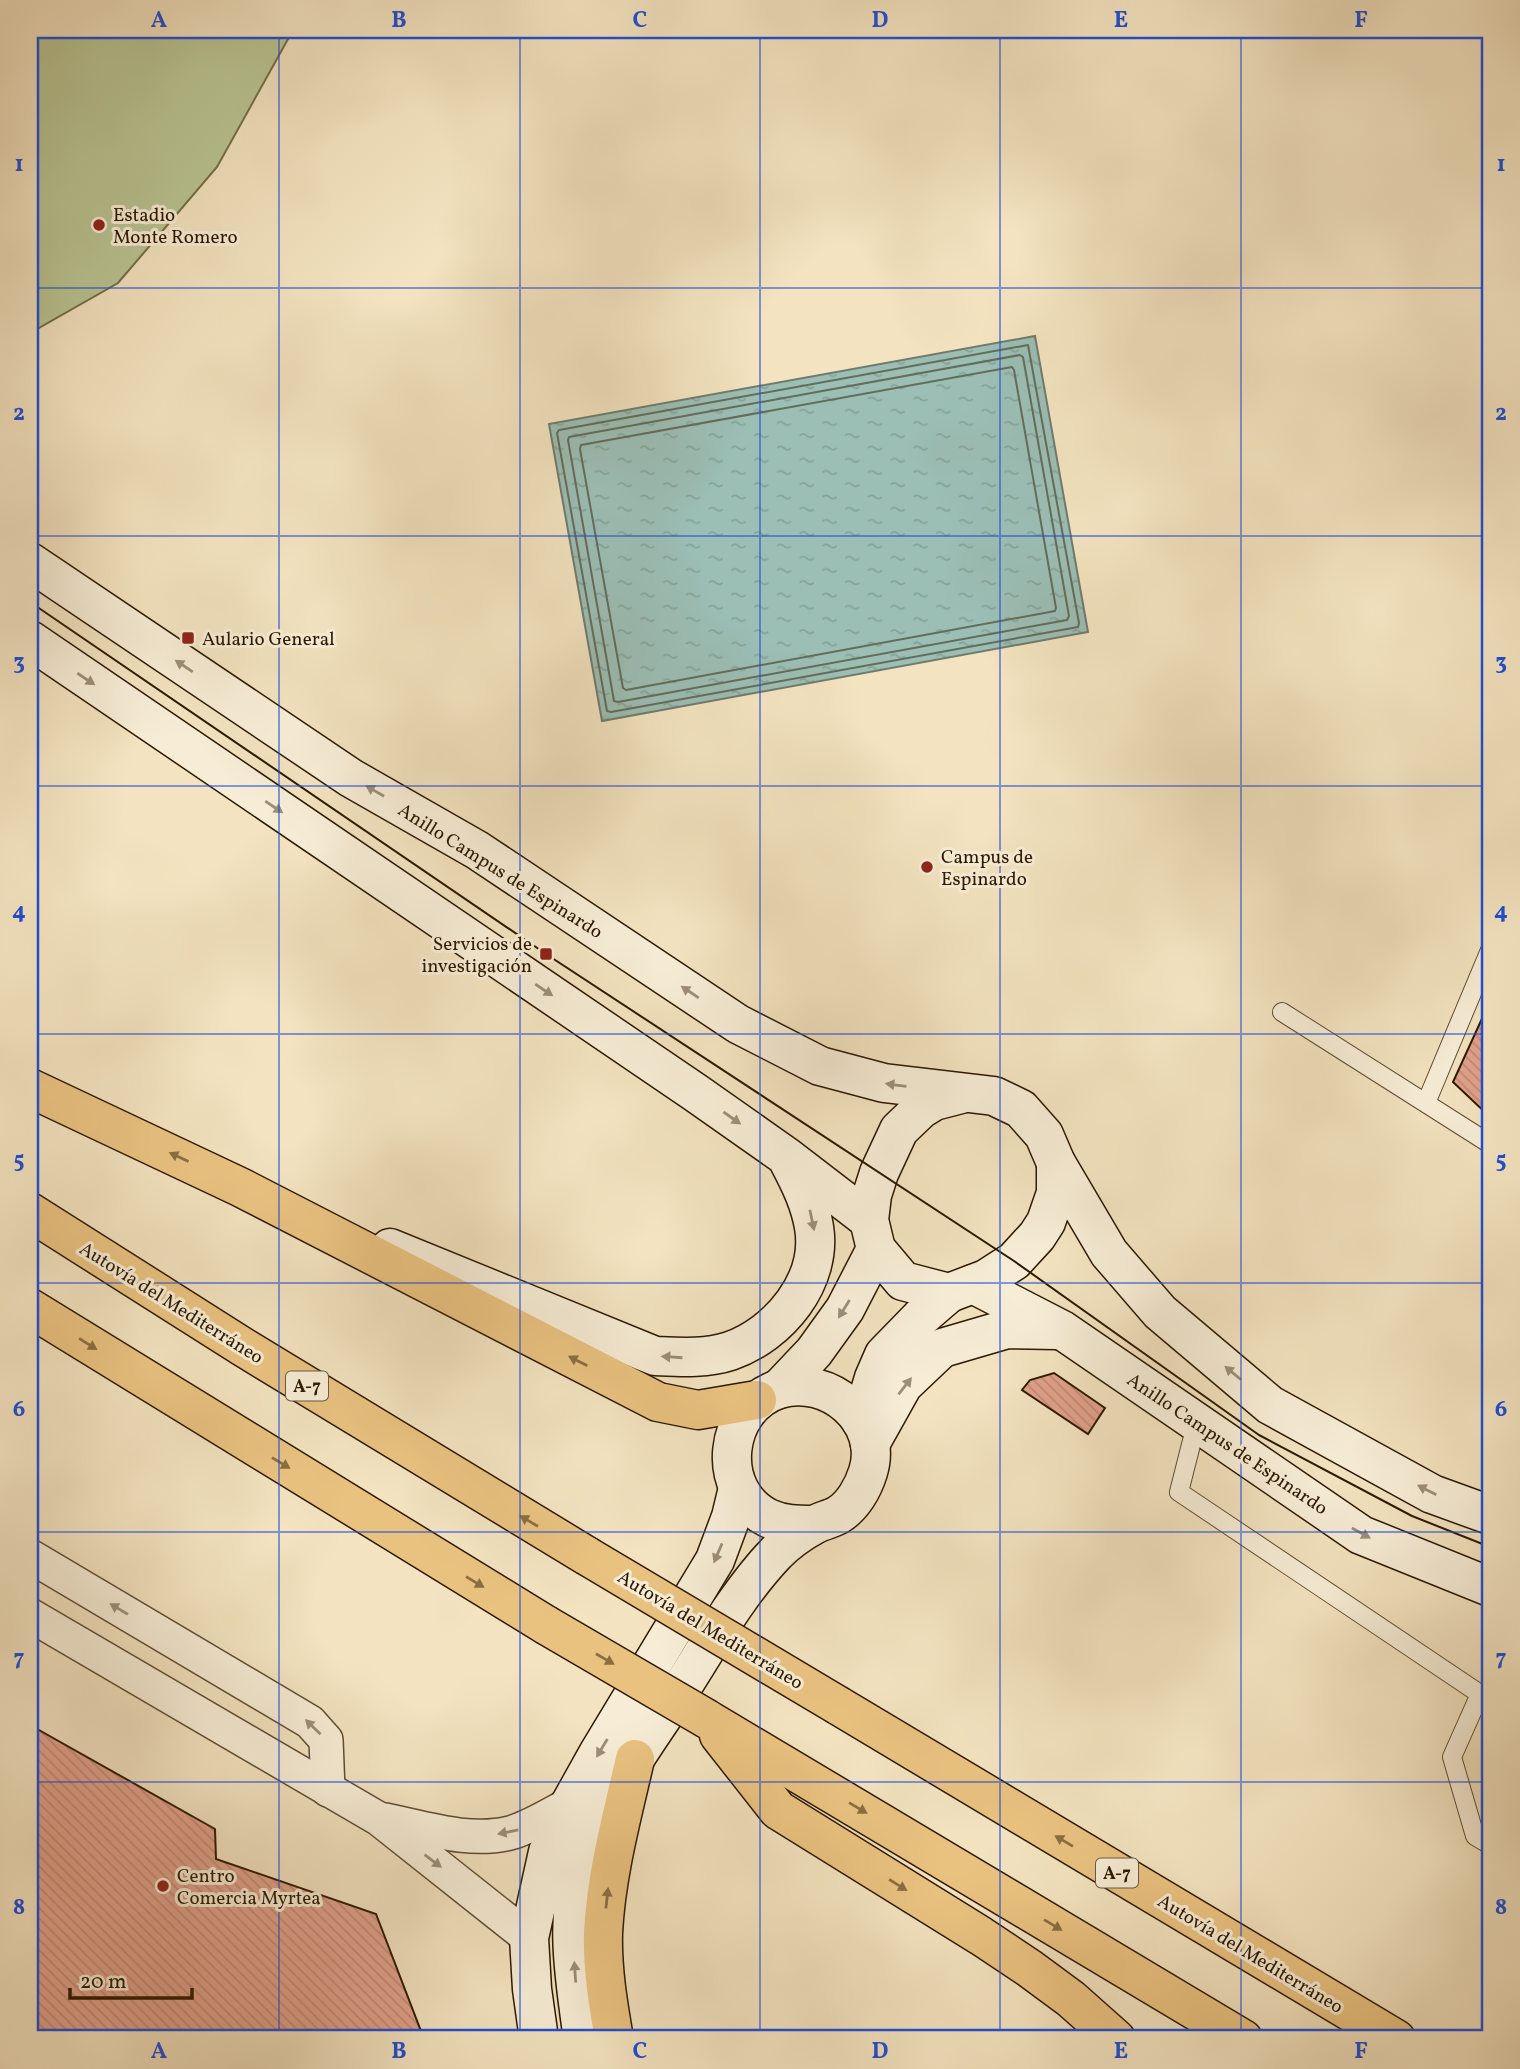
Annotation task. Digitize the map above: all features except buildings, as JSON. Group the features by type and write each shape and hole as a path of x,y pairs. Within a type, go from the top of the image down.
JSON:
{"highway":[{"path":"30,1088 240,1187 658,1402 698,1410 768,1395"},
{"name":"Autovía del Mediterráneo","path":"30,1212 243,1347 587,1556 1396,2039"},
{"path":"30,1308 546,1625 1243,2039"},
{"path":"707,1719 778,1810 1019,1961 1071,1999 1116,2039"},
{"path":"614,2039 604,1979 603,1933 610,1869 635,1759"}],"main road":[{"name":"Anillo Campus de Espinardo","path":"30,562 351,778 477,850 738,1024 820,1066 884,1083 994,1096 1021,1109 1044,1135 1056,1163 1109,1253 1160,1311 1270,1405 1432,1494 1490,1515"},
{"name":"Anillo Campus de Espinardo","path":"30,640 787,1157 872,1235 903,1282 961,1288 1062,1330 1361,1535 1490,1587"},
{"name":"Anillo Campus de Espinardo","path":"872,1235 872,1195 899,1130 920,1109 934,1101 963,1093"},
{"path":"240,1187 655,1356 688,1358 729,1352 755,1339 779,1320 801,1293 813,1264 815,1230 808,1200 787,1157"},
{"name":"Anillo Campus de Espinardo","path":"961,1288 986,1279 1014,1261 1037,1236 1046,1222 1056,1194 1056,1163"},
{"path":"814,1525 790,1525 766,1517 748,1502 738,1488 731,1464 732,1440 742,1417 814,1352 845,1310 872,1235"},
{"path":"583,2039 572,1935 575,1900 582,1862 610,1795 747,1587 778,1551 814,1525 839,1514 858,1496 869,1470 865,1432 874,1377 884,1355 920,1318 961,1288"},
{"path":"865,1432 903,1385 942,1348 1007,1329 1062,1330"},
{"path":"768,1395 802,1386 825,1390 846,1402 865,1432"},
{"path":"539,2039 529,1938 548,1852 570,1804 715,1560 731,1517 738,1488"}],"street":[{"path":"30,1556 310,1722 326,1740 328,1790"},
{"path":"30,1615 379,1819 529,1938"},
{"path":"379,1819 468,1836 509,1833 570,1804"}],"lane":[{"path":"1426,1103 1490,950"},
{"path":"1282,1012 1490,1144"},
{"path":"1197,1421 1179,1492 1479,1693 1452,1757 1475,1836 1490,1845"}],"green space":[{"name":"Estadio Monte Romero","path":"30,30 293,30 217,167 118,283 30,333"}],"water":[{"path":"1035,336 1088,632 602,721 549,424"}],"tram line":[{"path":"30,602 546,954 1014,1261 1259,1435 1412,1516 1490,1547"}],"place":[{"name":"Estadio Monte Romero","path":"99,225"},
{"name":"Aulario General","path":"188,638"},
{"name":"Campus de Espinardo","path":"927,867"},
{"name":"Servicios de investigación","path":"546,954"},
{"name":"Centro Comercia Myrtea","path":"163,1886"}]}
